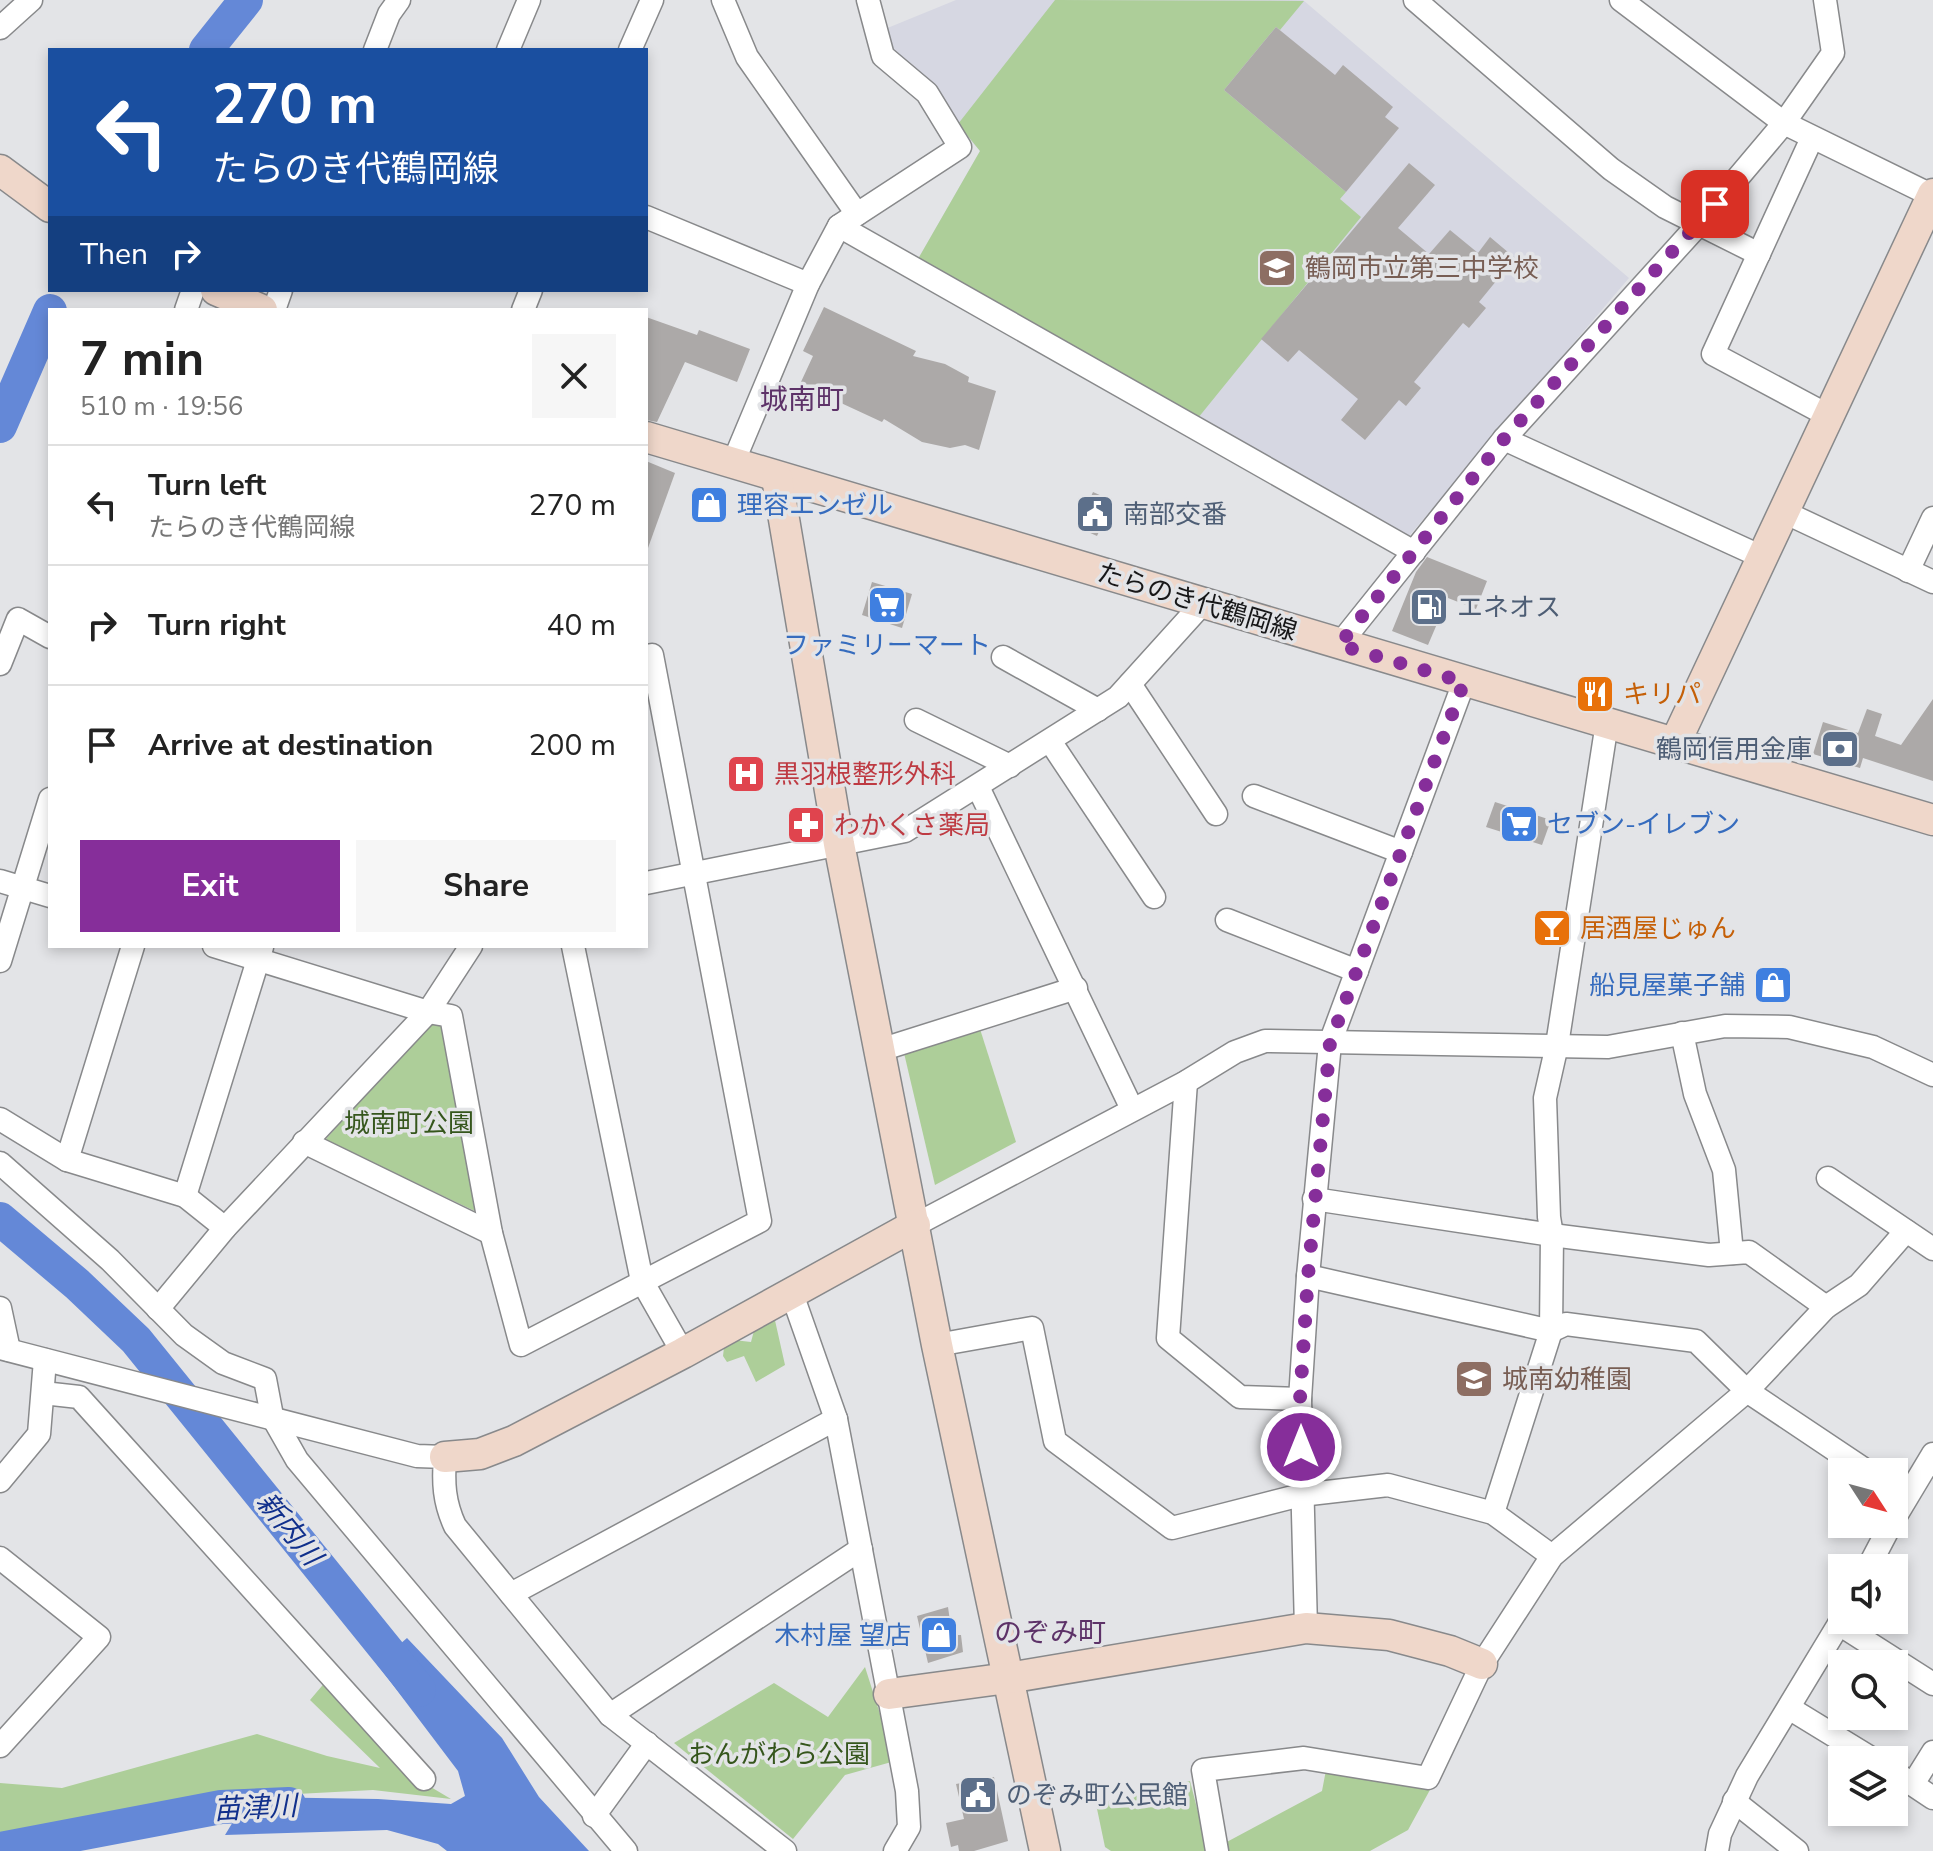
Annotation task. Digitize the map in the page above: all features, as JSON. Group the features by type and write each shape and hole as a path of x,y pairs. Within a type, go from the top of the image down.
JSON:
{"street":[{"path":"0,28 31,0"},
{"path":"376,48 389,14 399,0"},
{"path":"509,48 529,0"},
{"path":"631,48 652,0"},
{"path":"723,0 747,57 848,220 1414,552"},
{"path":"733,463 808,284 848,220 960,147 927,93 883,56 868,0"},
{"path":"1621,0 1784,123 1933,195 1675,743"},
{"path":"1339,645 1504,439 1698,225 1784,123 1833,53 1825,0"},
{"path":"1423,3 1611,169 1665,207 1759,254"},
{"path":"1812,138 1713,354 1829,416"},
{"path":"0,170 48,206"},
{"path":"648,218 808,284"},
{"path":"221,292 257,308"},
{"name":"たらのき代鶴岡線","path":"648,438 1933,820"},
{"path":"1504,439 1762,557"},
{"path":"777,478 839,844 937,1345 1045,1851"},
{"path":"1784,512 1933,582"},
{"path":"1908,571 1933,518"},
{"path":"648,883 905,831 1118,697 1203,603"},
{"path":"0,664 18,619 48,636"},
{"path":"227,948 260,953 428,1012 451,1016 491,1233 521,1345 760,1221 652,655 648,656"},
{"path":"1003,657 1098,710"},
{"path":"1306,1628 1300,1399 1314,1199 1330,1043 1464,682"},
{"path":"1130,684 1216,814"},
{"path":"916,720 1010,766"},
{"path":"1493,1513 1551,1331 1552,1235 1545,1098 1557,1045 1607,723"},
{"path":"1050,741 1154,897"},
{"path":"978,787 1132,1109"},
{"path":"1254,796 1401,852"},
{"path":"0,961 48,805"},
{"path":"0,881 48,895"},
{"path":"1227,920 1357,971"},
{"path":"67,1160 132,948"},
{"path":"158,1309 225,1228 428,1012 470,948"},
{"path":"573,948 642,1281 683,1353"},
{"path":"185,1196 260,953"},
{"path":"880,1050 1076,988"},
{"path":"0,1308 5,1349 417,1456 480,1454 514,1441 683,1353 915,1225 1186,1082 1235,1052 1265,1041 1608,1047 1725,1026 1789,1027 1873,1047 1933,1075"},
{"path":"1682,1033 1695,1094 1724,1170 1732,1253"},
{"path":"1186,1082 1168,1338 1240,1397 1300,1399"},
{"path":"0,1119 67,1160 185,1196 225,1228"},
{"path":"304,1142 491,1233"},
{"path":"0,1163 110,1260 184,1335 223,1363 265,1379 272,1416 297,1460 626,1851"},
{"path":"1828,1178 1933,1249"},
{"path":"1314,1199 1709,1255 1749,1252 1826,1307"},
{"path":"1217,1851 1203,1770 1304,1758 1428,1778 1482,1664 1552,1556 1747,1391 1826,1307 1859,1285 1906,1231"},
{"path":"1308,1276 1551,1331 1566,1324 1696,1341 1747,1391 1847,1458"},
{"path":"792,1294 836,1419 889,1694 909,1810 909,1827 895,1851"},
{"path":"937,1345 1032,1328 1055,1441 1172,1528 1301,1495 1388,1485 1493,1513 1552,1556"},
{"path":"0,1481 39,1434 43,1393 56,1362"},
{"path":"43,1393 79,1397 424,1779"},
{"path":"511,1594 836,1419"},
{"path":"1908,1484 1933,1454"},
{"path":"445,1457 443,1489 446,1507 455,1526 610,1715 785,1851"},
{"path":"610,1715 861,1549"},
{"path":"0,1558 99,1637 0,1746"},
{"path":"889,1694 1008,1678 1306,1628 1389,1635 1450,1651 1482,1664"},
{"path":"1717,1851 1720,1834 1734,1801 1833,1634"},
{"path":"1860,1634 1933,1684"},
{"path":"1789,1708 1851,1746"},
{"path":"594,1816 647,1743"},
{"path":"1908,1774 1933,1752"},
{"path":"1908,1781 1933,1798"},
{"path":"1734,1801 1797,1851"}],"shaded area":[{"name":"鶴岡市立第三中学校","path":"956,0 1303,0 1629,278 1409,536 918,259 980,151 891,51 885,29"}],"green space":[{"path":"1055,0 1304,1 1280,30 1276,27 1224,90 1346,192 1340,199 1361,217 1198,418 918,259 980,151 958,124"},
{"name":"城南町公園","path":"430,1023 443,1024 479,1213 325,1140"},
{"path":"980,1029 1016,1142 935,1185 904,1053"},
{"path":"774,1316 785,1365 756,1382 744,1356 727,1362 723,1356 725,1339 751,1342 756,1323"},
{"name":"おんがわら公園","path":"865,1667 895,1761 845,1775 793,1839 674,1743 774,1683 828,1717"},
{"path":"327,1680 414,1777 451,1799 373,1790 238,1797 0,1835 0,1783 62,1788 257,1734 327,1756 380,1768 310,1700"},
{"path":"1326,1770 1431,1788 1408,1830 1370,1851 1224,1851 1223,1844 1322,1791"},
{"path":"1190,1781 1208,1851 1111,1851 1105,1847 1096,1804"}],"water":[{"path":"407,1638 502,1738 539,1797 589,1851 447,1851 438,1844 387,1830 225,1835 248,1797 378,1799 451,1804 465,1796 458,1771 377,1664"}],"building":[{"path":"1276,27 1335,75 1343,65 1393,107 1385,117 1399,128 1346,192 1224,90"},
{"path":"1409,163 1435,185 1398,228 1429,254 1450,230 1478,253 1490,237 1515,258 1479,302 1486,308 1469,328 1463,323 1414,382 1421,388 1406,406 1399,400 1365,440 1341,420 1358,399 1299,350 1288,362 1261,339"},
{"path":"824,307 916,351 913,356 945,364 969,377 968,382 996,391 979,450 965,445 950,448 922,442 884,419 882,422 800,384 813,356 803,351"},
{"path":"648,318 697,335 699,330 750,349 737,382 685,362 657,422 648,420"},
{"path":"648,462 675,473 648,548"},
{"name":"南部交番","path":"1093,492 1113,501 1097,536 1077,527"},
{"path":"1427,557 1487,581 1476,609 1448,598 1428,645 1392,631 1416,572"},
{"name":"ファミリーマート","path":"872,582 912,594 902,628 862,615"},
{"path":"1933,699 1933,781 1863,758 1860,768 1813,754 1823,722 1858,733 1867,709 1882,714 1875,736 1901,745"},
{"name":"セブン-イレブン","path":"1495,802 1551,820 1542,845 1486,827"},
{"name":"木村屋 望店","path":"948,1607 952,1635 961,1635 963,1652 928,1663 917,1616"},
{"path":"994,1777 1008,1841 974,1851 959,1851 958,1845 951,1847 946,1823 964,1819 956,1784"}],"waterway":[{"path":"208,48 246,0"},
{"path":"0,426 48,316"},
{"name":"新内川","path":"0,1219 77,1284 136,1340 419,1690"},
{"name":"苗津川","path":"0,1849 221,1807 289,1804"}],"place":[{"name":"鶴岡市立第三中学校","path":"1277,268"},
{"name":"理容エンゼル","path":"709,505"},
{"name":"南部交番","path":"1095,514"},
{"name":"ファミリーマート","path":"887,605"},
{"name":"エネオス","path":"1429,607"},
{"name":"キリパ","path":"1595,694"},
{"name":"鶴岡信用金庫","path":"1840,749"},
{"name":"黒羽根整形外科","path":"746,774"},
{"name":"セブン-イレブン","path":"1519,824"},
{"name":"わかくさ薬局","path":"806,825"},
{"name":"居酒屋じゅん","path":"1552,928"},
{"name":"船見屋菓子舗","path":"1773,985"},
{"name":"城南幼稚園","path":"1474,1379"},
{"name":"木村屋 望店","path":"939,1635"},
{"name":"のぞみ町公民館","path":"978,1795"}],"district":[{"name":"城南町","path":"802,400"},
{"name":"のぞみ町","path":"1050,1633"}],"route":[{"path":"1301,1447 1300,1399 1308,1276 1330,1043 1464,682 1339,645 1504,439 1715,204"}]}
